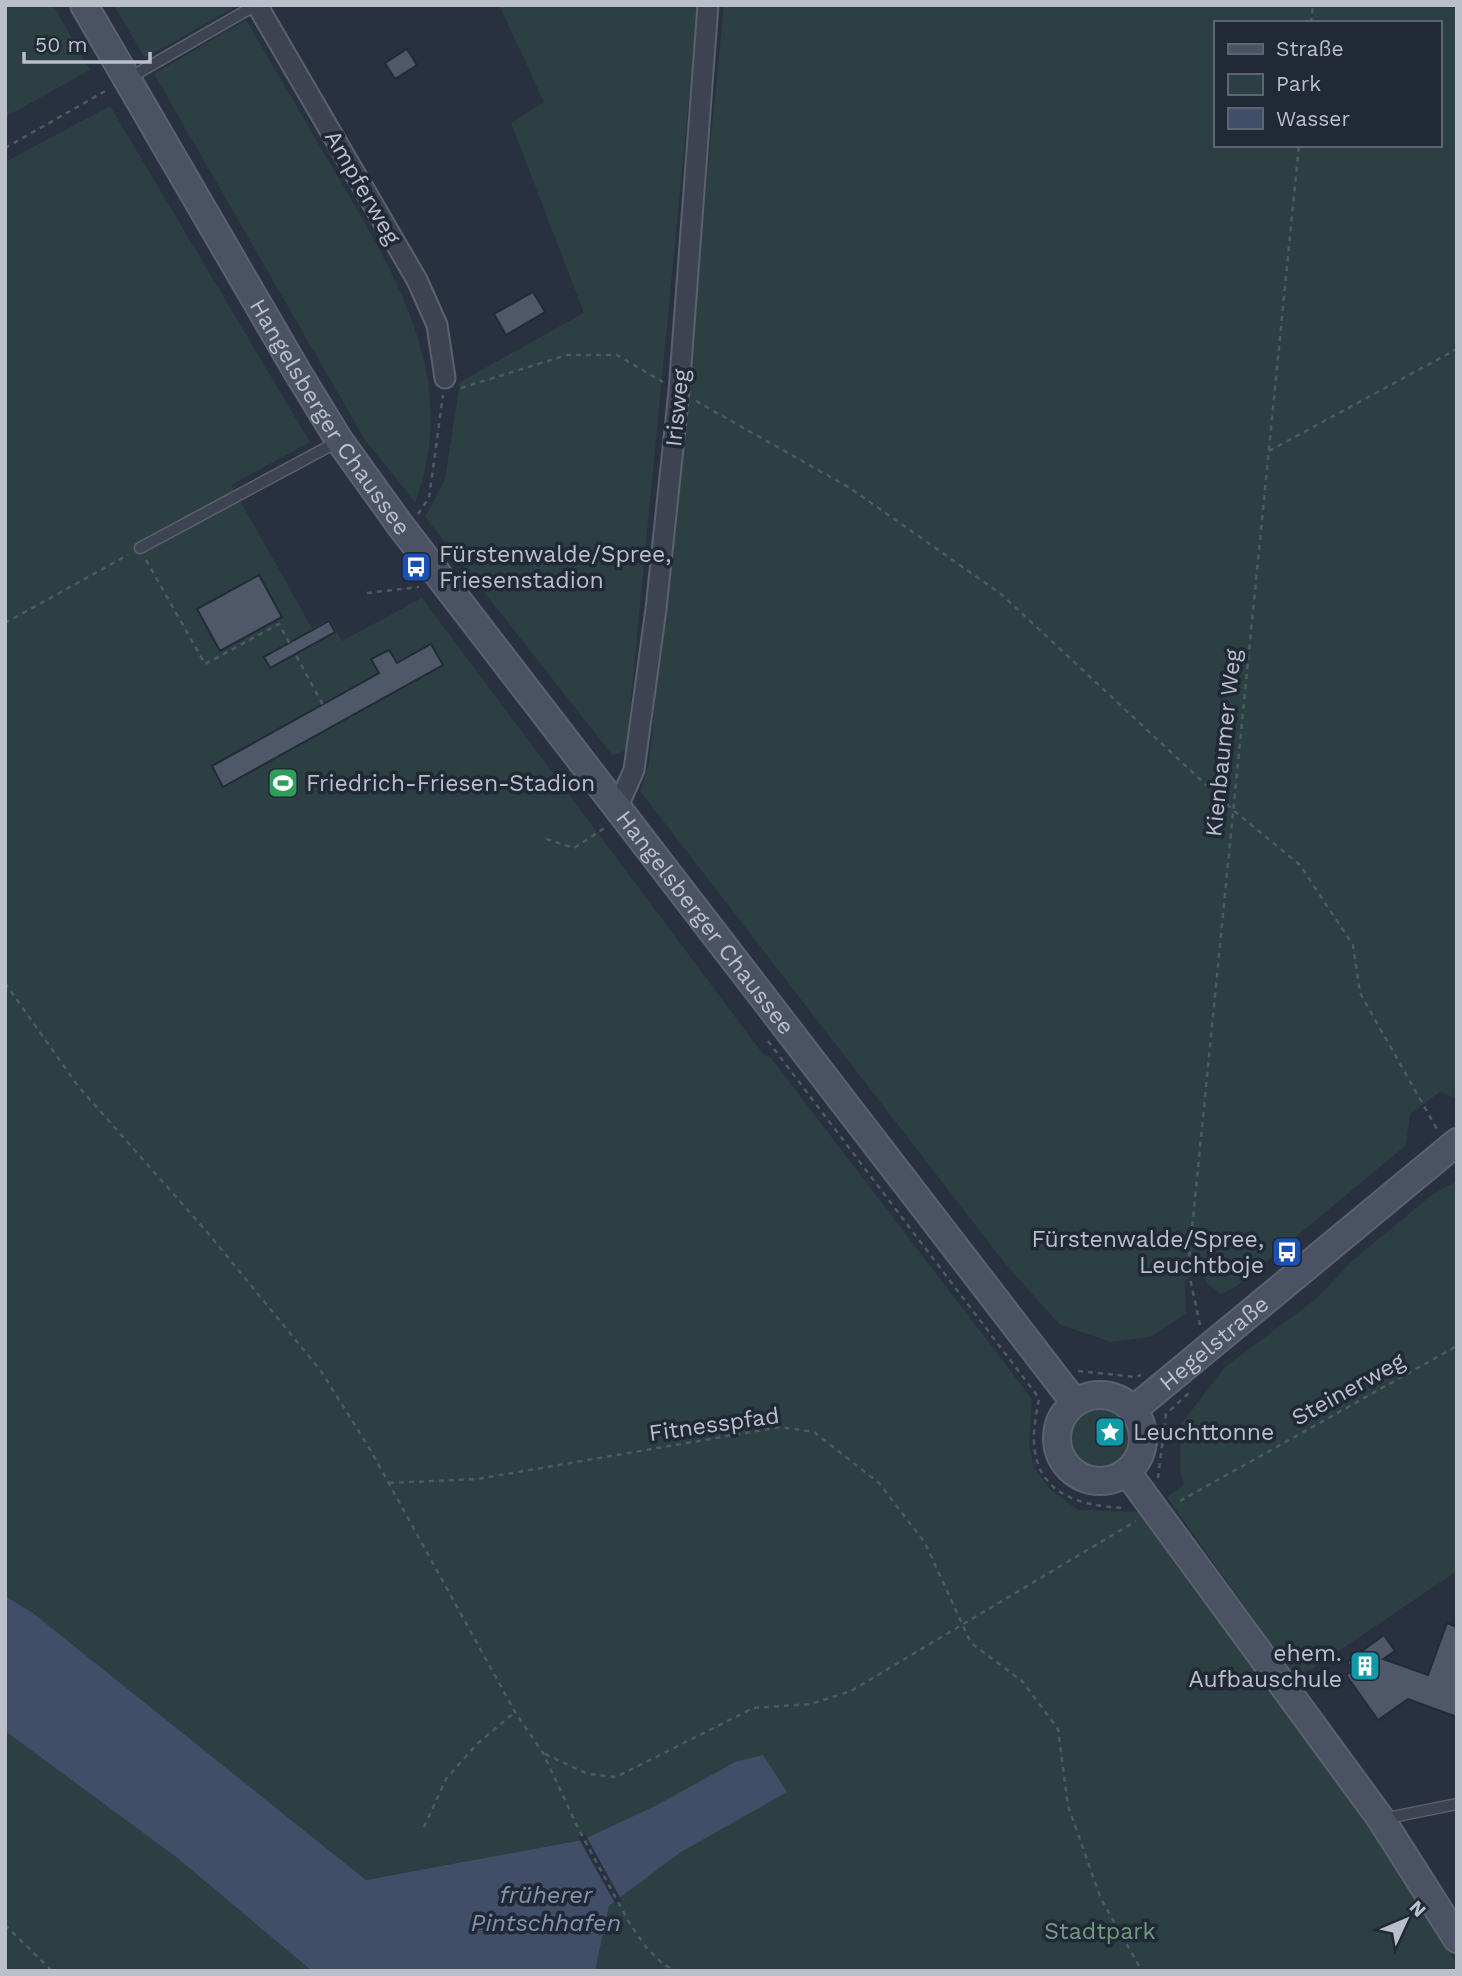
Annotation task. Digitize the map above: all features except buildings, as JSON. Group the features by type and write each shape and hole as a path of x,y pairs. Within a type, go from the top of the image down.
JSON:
{"main road":[{"name":"Hangelsberger Chaussee","path":"84,5 339,440 405,531 1067,1392"},
{"name":"Hegelstraße","path":"1133,1410 1199,1345 1452,1145"},
{"path":"1067,1392 1114,1397 1133,1410 1142,1426 1143,1440 1141,1453 1127,1472 1110,1480 1095,1481 1068,1468 1060,1456 1058,1426 1067,1392"},
{"path":"1127,1472 1381,1819 1457,1939"}],"street":[{"name":"Ampferweg","path":"257,5 417,280 437,325 444,386"},
{"name":"Irisweg","path":"618,806 634,770 679,391 708,5"}],"lane":[{"path":"127,79 257,5"},
{"path":"140,548 339,440"},
{"path":"1381,1819 1457,1804"}],"path":[{"path":"5,148 127,79"},
{"name":"Kienbaumer Weg","path":"1199,1345 1201,1330 1188,1269 1299,147"},
{"path":"1268,452 1457,349"},
{"path":"405,531 429,498 444,386 567,355 617,355 850,488 1000,594 1232,809 1300,865 1353,945 1360,993 1452,1145"},
{"path":"5,623 140,548 205,664 279,624 323,705"},
{"path":"367,593 423,587"},
{"path":"546,839 574,849 606,828 618,806"},
{"path":"5,983 78,1086 208,1233 321,1371 389,1483 515,1712 543,1753 579,1830 631,1924 646,1947 664,1965 678,1971"},
{"name":"Steinerweg","path":"1180,1501 1457,1346"},
{"path":"1141,1374 1136,1377 1074,1371 1067,1392 1039,1398 1034,1441 1038,1467 1052,1486 1074,1502 1125,1508 1149,1502"},
{"path":"543,1753 588,1774 616,1777 753,1708 811,1704 851,1691 963,1627 1149,1502 1157,1482 1166,1415 1192,1391"},
{"name":"Fitnesspfad","path":"389,1483 477,1479 780,1427 814,1432 878,1483 925,1543 971,1643 1022,1681 1058,1729 1068,1806 1101,1899 1142,1971"},
{"path":"424,1827 446,1779 477,1744 515,1712"},
{"path":"5,1924 52,1971"}],"green space":[{"path":"5,5 53,5 90,70 5,117"},
{"path":"114,5 236,5 236,6 145,58"},
{"path":"499,5 698,5 626,750 613,756 425,517 445,479 460,382 584,313 511,123 544,102"},
{"path":"724,5 1457,5 1457,1099 1440,1092 1410,1114 1406,1145 1237,1286 1221,1294 1208,1284 1200,1270 1185,1281 1186,1314 1150,1337 1111,1342 1059,1324 1007,1266 640,791 649,764"},
{"path":"246,20 381,253 416,332 426,373 431,414 427,457 415,502 365,440 154,74"},
{"name":"Stadtpark","path":"110,106 310,442 231,485 312,628 330,619 342,641 422,598 763,1054 771,1058 1032,1399 1029,1445 1034,1468 1050,1489 1078,1510 1142,1512 1365,1817 1455,1962 1457,1971 595,1971 609,1906 681,1852 657,1805 582,1840 366,1880 33,1613 5,1596 5,162"},
{"path":"1457,1181 1457,1571 1312,1669 1293,1675 1167,1497 1184,1485 1180,1471 1181,1424 1225,1367 1316,1299 1352,1261 1433,1194"},
{"path":"1100,1406 1113,1409 1123,1416 1130,1426 1133,1439 1130,1452 1123,1462 1113,1469 1100,1472 1087,1469 1077,1462 1070,1452 1067,1439 1070,1426 1077,1416 1087,1409"},
{"path":"5,1731 176,1857 312,1971 5,1971"}],"water":[{"name":"früherer Pintschhafen","path":"5,1596 33,1613 366,1880 582,1840 657,1805 735,1762 763,1755 787,1792 681,1852 609,1906 595,1971 312,1971 176,1857 5,1731"}],"pier":[{"path":"585,1834 622,1901 616,1905 578,1837"}],"place":[{"name":"Fürstenwalde/Spree, Friesenstadion","path":"416,567"},
{"name":"Friedrich-Friesen-Stadion","path":"283,783"},
{"name":"Fürstenwalde/Spree, Leuchtboje","path":"1287,1252"},
{"name":"Leuchttonne","path":"1110,1432"},
{"name":"ehem. Aufbauschule","path":"1365,1666"}]}
